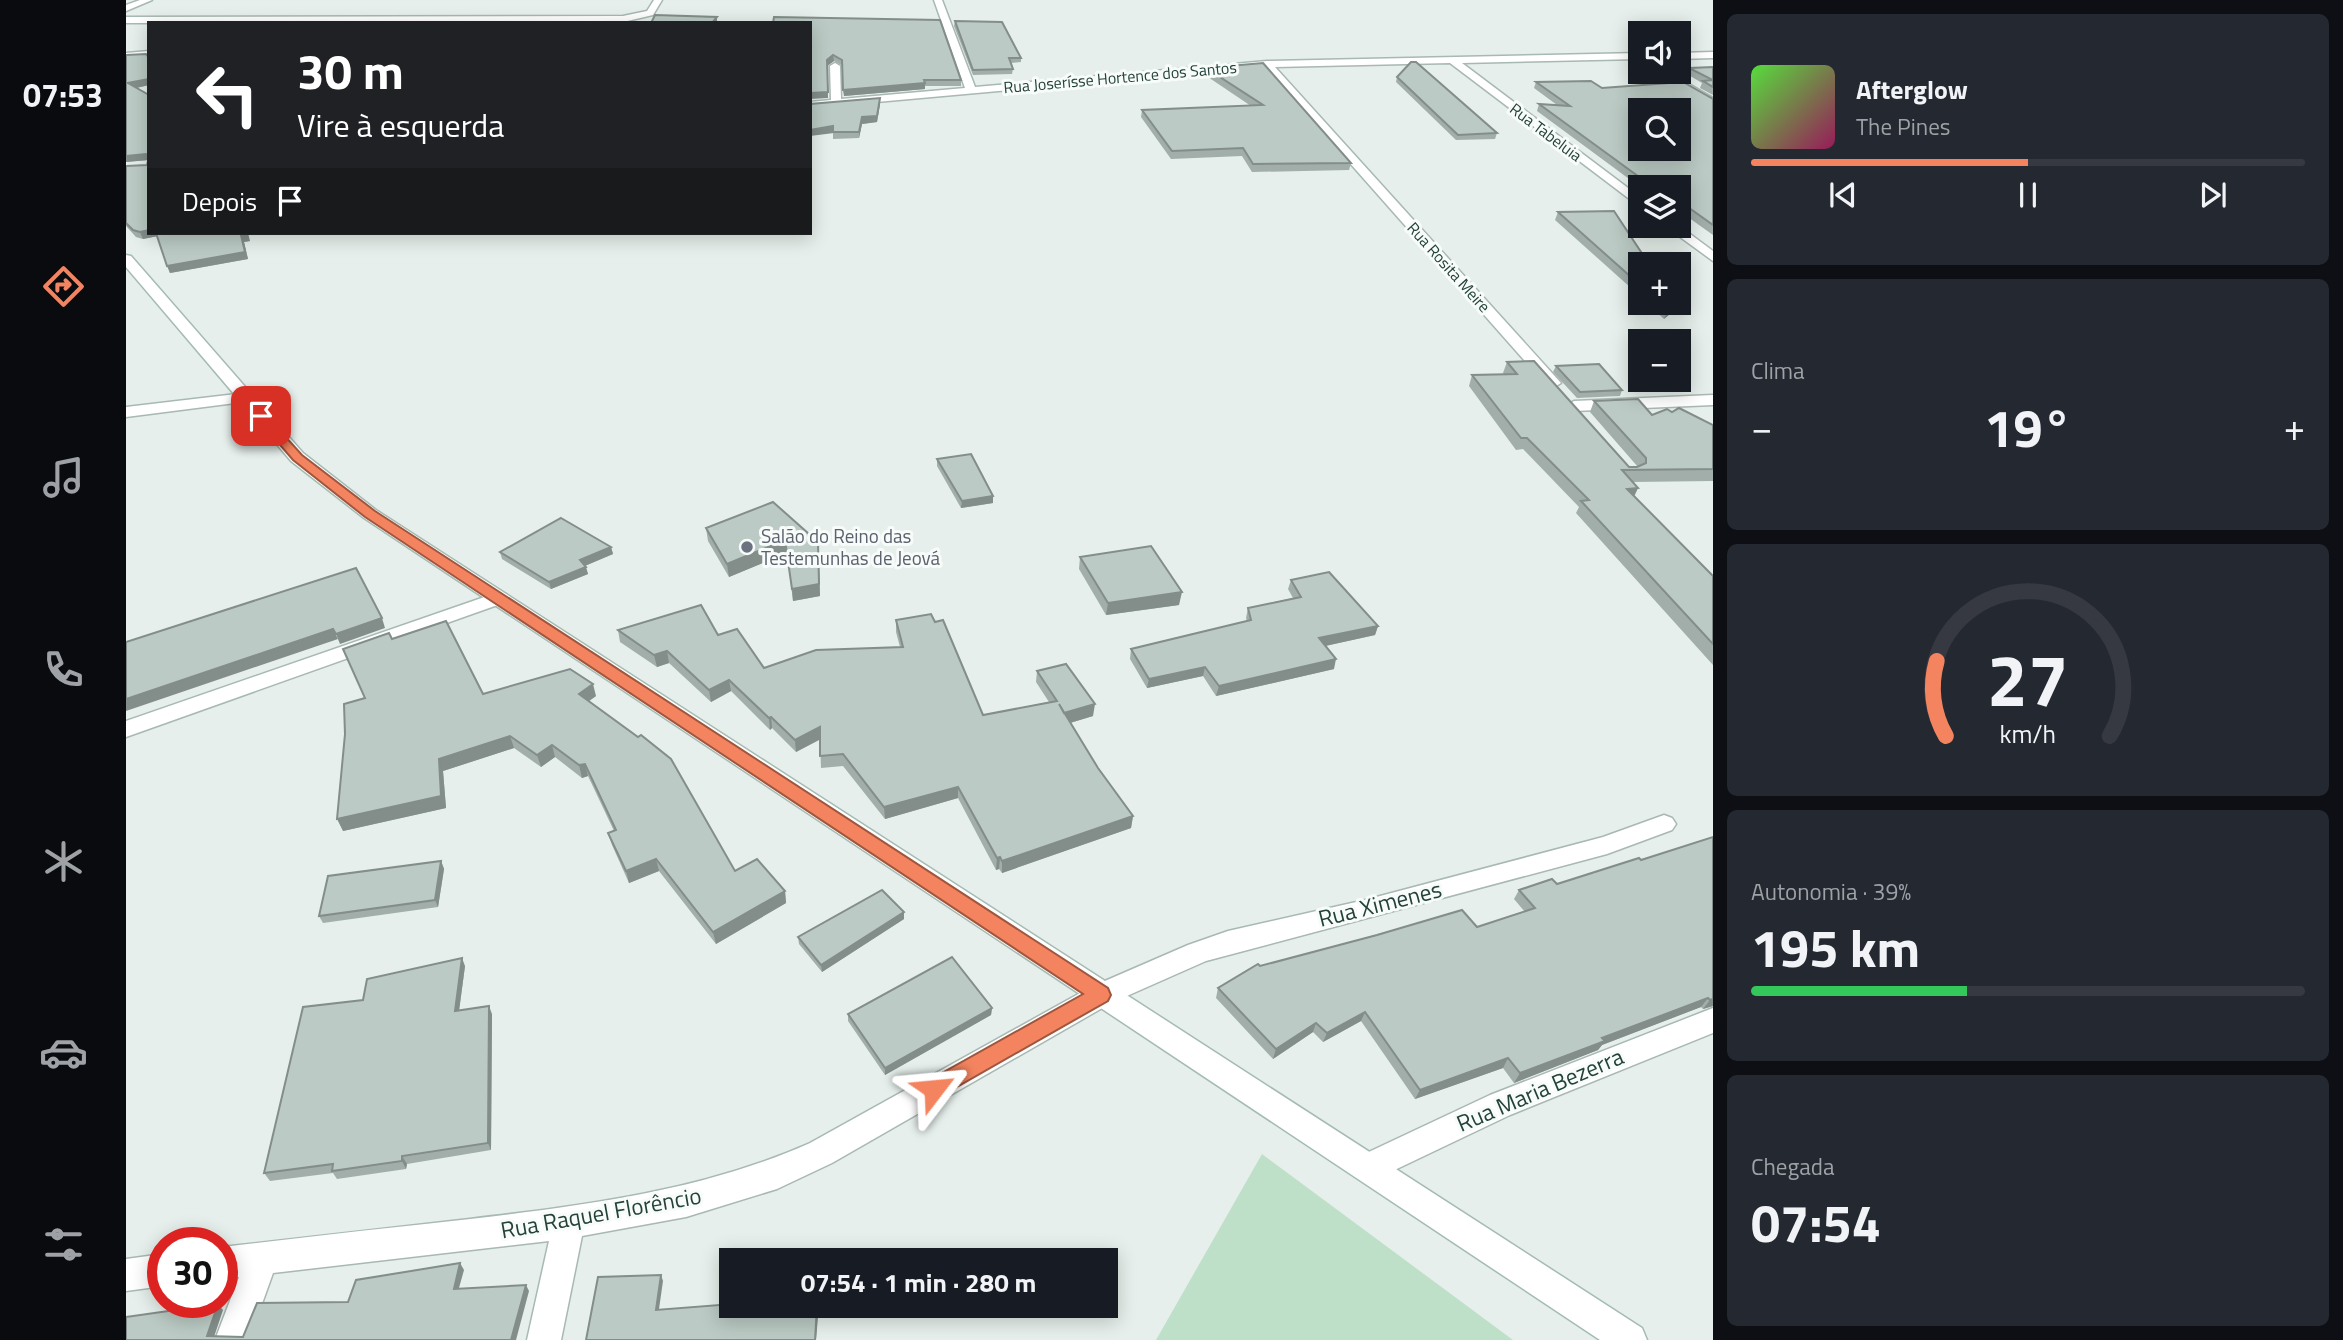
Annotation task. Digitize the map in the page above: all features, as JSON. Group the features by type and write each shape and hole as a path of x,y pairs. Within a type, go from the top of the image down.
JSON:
{"street":[{"path":"126,8 148,0"},
{"path":"126,20 623,19 650,13 658,0"},
{"path":"938,0 971,90"},
{"path":"126,56 147,54"},
{"path":"1691,56 1713,55"},
{"name":"Rua Joserísse Hortence dos Santos","path":"812,105 1267,64 1628,57"},
{"name":"Rua Tabeluia","path":"1452,60 1628,194"},
{"name":"Rua Rosita Meire","path":"1267,64 1578,411 1713,400"},
{"path":"835,66 836,103"},
{"path":"1682,84 1713,102"},
{"path":"1687,238 1713,257"},
{"path":"126,259 276,435 316,474 370,514 1101,995 1370,1167 1630,1340"},
{"path":"126,412 246,398"},
{"path":"126,729 499,598"},
{"name":"Rua Ximenes","path":"1101,995 1228,942 1364,910 1594,849 1664,824"},
{"name":"Rua Raquel Florêncio","path":"238,1260 569,1223 686,1202 766,1178 821,1153 1101,995"},
{"name":"Rua Maria Bezerra","path":"1370,1167 1500,1105 1713,1020"},
{"path":"544,1340 569,1223"},
{"path":"232,1340 263,1257"},
{"path":"126,1275 147,1272"}],"green space":[{"path":"1262,1154 1513,1340 1156,1340"}],"building":[{"path":"655,15 717,17 714,21 652,21"},
{"path":"774,17 940,20 961,80 924,80 925,83 843,90 842,60 833,55 827,60 828,92 812,93 812,21 773,21"},
{"path":"955,21 1002,22 1021,58 1009,58 1013,69 973,70"},
{"path":"126,55 147,55 147,79 128,83 147,94 147,155 126,156"},
{"path":"1411,62 1416,62 1497,133 1458,135 1397,77"},
{"path":"1263,63 1351,163 1253,164 1243,148 1172,151 1142,110 1263,105 1206,68"},
{"path":"1713,67 1713,80 1691,69"},
{"path":"1713,80 1713,87 1703,81"},
{"path":"1591,81 1602,88 1687,84 1713,99 1713,225 1691,209 1691,175 1637,175 1539,104 1570,106 1536,82"},
{"path":"880,98 877,116 862,117 859,132 833,132 833,126 812,130 812,104"},
{"path":"147,165 147,230 133,230 126,223 126,166"},
{"path":"1614,211 1628,232 1628,238 1632,238 1641,252 1628,252 1628,274 1558,212"},
{"path":"157,235 241,235 245,252 167,266"},
{"path":"1534,361 1629,467 1646,463 1646,458 1594,401 1638,399 1652,415 1667,409 1672,412 1679,408 1713,425 1713,469 1622,470 1638,488 1627,489 1713,576 1713,644 1581,501 1589,500 1527,438 1521,438 1472,375 1517,374 1507,362"},
{"path":"1599,364 1622,390 1580,392 1556,366"},
{"path":"971,454 993,496 962,501 937,459"},
{"path":"773,502 818,542 819,584 792,589 785,540 727,564 706,528"},
{"path":"561,518 611,547 580,560 586,567 549,582 500,552"},
{"path":"1151,546 1182,592 1108,603 1080,557"},
{"path":"356,568 382,618 336,634 333,629 126,699 126,642"},
{"path":"1329,572 1378,626 1319,638 1336,659 1219,686 1205,667 1149,679 1131,649 1251,620 1248,608 1301,597 1291,580"},
{"path":"701,605 718,635 737,629 764,668 816,650 903,647 896,620 931,614 935,622 943,620 983,715 1057,701 1037,671 1066,664 1095,704 1064,713 1098,768 1133,816 1002,861 1000,857 997,858 958,787 884,807 843,754 820,756 820,727 795,740 729,680 709,690 667,651 654,655 618,630"},
{"path":"446,621 483,694 570,669 593,684 579,694 638,737 641,735 671,759 735,871 757,859 785,891 713,932 656,859 626,871 608,833 616,830 585,764 579,765 552,745 537,755 510,736 439,759 441,796 337,819 345,734 344,704 365,698 343,649 389,633 392,639"},
{"path":"1713,837 1713,999 1708,998 1602,1038 1605,1041 1520,1073 1508,1058 1420,1090 1365,1012 1327,1033 1316,1023 1276,1049 1218,988 1258,964 1260,966 1462,910 1477,927 1535,908 1519,890 1552,879 1557,884"},
{"path":"441,861 435,900 319,916 328,876"},
{"path":"882,890 904,912 821,965 798,937"},
{"path":"952,957 992,1008 885,1068 848,1014"},
{"path":"462,958 455,1011 489,1006 488,1143 402,1156 402,1161 332,1171 333,1164 264,1173 303,1007 363,1000 367,979"},
{"path":"460,1263 454,1289 526,1285 511,1340 126,1340 126,1317 147,1314 147,1318 213,1318 207,1336 243,1337 257,1303 348,1302 356,1280"},
{"path":"661,1275 656,1310 719,1305 719,1318 816,1318 815,1340 586,1340 598,1277"}],"place":[{"name":"Salão do Reino das Testemunhas de Jeová","path":"747,547"}],"route":[{"path":"261,416 276,435 316,474 370,514 1101,995 934,1089"}]}
